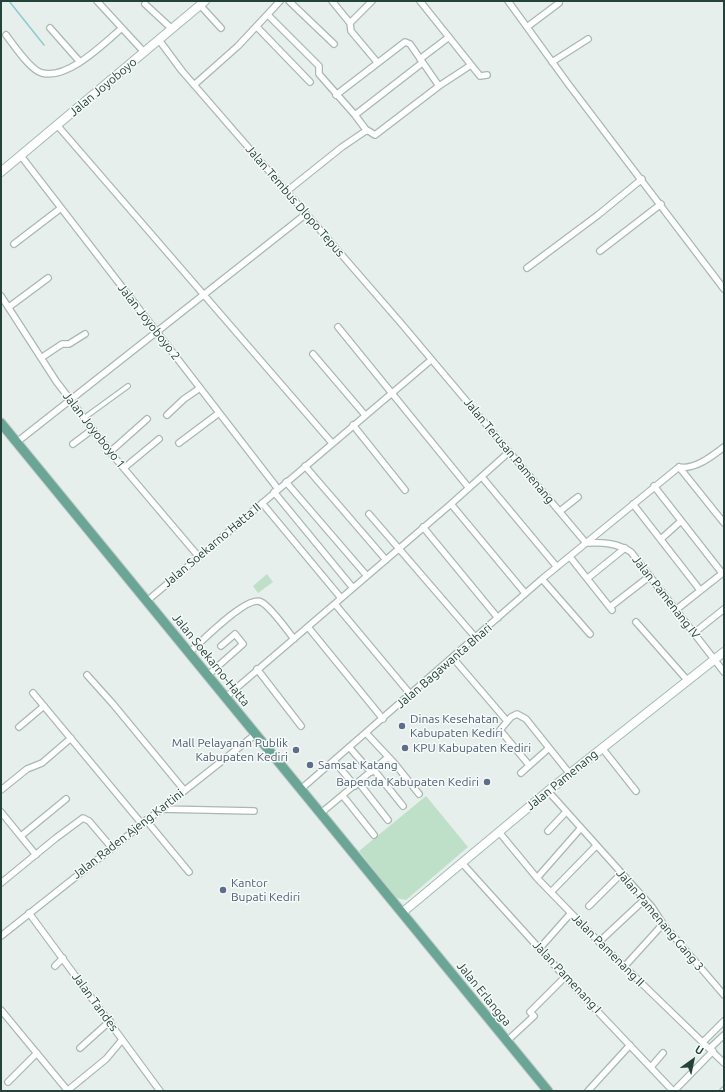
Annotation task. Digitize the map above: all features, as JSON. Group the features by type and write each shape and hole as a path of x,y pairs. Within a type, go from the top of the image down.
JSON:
{"main road":[{"name":"Jalan Joyoboyo","path":"1,172 203,3"},
{"name":"Jalan Soekarno-Hatta","path":"1,423 403,912"},
{"name":"Jalan Pamenang","path":"403,912 548,791 724,652"},
{"name":"Jalan Erlangga","path":"403,912 548,1091"}],"street":[{"path":"97,1 144,52"},
{"path":"194,85 257,27 280,1"},
{"path":"289,1 334,44"},
{"path":"332,1 350,23 351,31 377,62"},
{"path":"350,23 372,1"},
{"path":"420,1 472,65 484,76"},
{"path":"508,1 552,62 724,289"},
{"path":"203,3 221,28"},
{"path":"527,26 559,3"},
{"path":"145,4 172,29"},
{"path":"268,16 319,66 319,74 336,96 355,115 367,131 373,135 439,86 472,65"},
{"path":"257,27 310,82"},
{"path":"50,28 80,62"},
{"path":"6,35 32,66 41,73 65,71 80,62 122,28"},
{"path":"355,115 449,38"},
{"path":"552,62 588,39"},
{"name":"Jalan Tembus Dlopo Tepus","path":"159,40 194,85 287,191 431,360"},
{"path":"336,96 377,62 405,42 410,44 439,86"},
{"path":"57,125 332,443"},
{"path":"287,191 342,147 367,131"},
{"name":"Jalan Joyoboyo 2","path":"21,156 219,412 276,491 353,588"},
{"path":"527,268 598,215 642,179"},
{"path":"600,250 660,204"},
{"path":"14,244 61,208"},
{"path":"17,442 306,214"},
{"path":"9,307 48,278"},
{"name":"Jalan Joyoboyo 1","path":"1,296 41,358 84,418 110,452 199,556"},
{"path":"338,327 469,488"},
{"path":"41,358 62,344 69,344 85,334"},
{"path":"313,354 365,415"},
{"name":"Jalan Soekarno Hatta II","path":"146,601 431,360"},
{"name":"Jalan Terusan Pamenang","path":"431,360 586,543"},
{"path":"84,418 128,386"},
{"path":"167,415 184,399 200,388"},
{"path":"179,443 219,412"},
{"path":"110,452 147,420"},
{"path":"353,425 405,490"},
{"path":"73,444 93,429"},
{"path":"124,468 159,439"},
{"path":"679,467 683,468 694,465 709,458 724,447"},
{"path":"226,697 451,504 509,452"},
{"path":"305,466 386,560"},
{"path":"679,467 724,523"},
{"name":"Jalan Bagawanta Bhari","path":"301,789 411,695 525,593 679,467"},
{"path":"482,477 557,567"},
{"path":"286,482 367,576"},
{"path":"654,486 723,572 676,609"},
{"path":"560,511 578,496"},
{"path":"262,503 341,598"},
{"path":"451,504 525,593"},
{"path":"633,504 700,590"},
{"path":"370,514 476,638"},
{"path":"661,539 681,521"},
{"path":"423,527 498,618"},
{"name":"Jalan Pamenang IV","path":"586,543 603,542 625,548 631,552 724,672"},
{"path":"588,578 625,548"},
{"path":"570,557 611,609 650,576"},
{"path":"542,580 590,634"},
{"path":"190,652 241,608 254,601 262,602 294,639"},
{"path":"335,604 411,695"},
{"path":"694,633 724,609"},
{"path":"636,622 688,681"},
{"path":"308,627 383,719"},
{"path":"208,675 243,644 235,634 221,646"},
{"path":"453,658 507,721"},
{"path":"257,669 301,726"},
{"path":"87,676 109,699 184,790"},
{"path":"33,693 189,872"},
{"path":"19,727 44,706"},
{"path":"529,765 501,733 500,728 512,716 517,714 520,715 570,774"},
{"name":"Jalan Raden Ajeng Kartini","path":"1,935 256,734"},
{"path":"366,734 419,794"},
{"path":"1,790 28,769 42,763 71,738"},
{"path":"349,747 403,806"},
{"path":"520,773 549,748"},
{"path":"602,748 636,791"},
{"path":"321,813 387,758"},
{"path":"334,761 357,784 388,820"},
{"name":"Jalan Pamenang Gang 3","path":"548,791 565,813 620,874 645,899 663,924 724,995"},
{"path":"343,796 374,835"},
{"path":"21,836 66,799"},
{"path":"160,809 254,811"},
{"path":"1,812 36,855"},
{"path":"548,831 565,813"},
{"path":"1,883 83,818 88,821 112,848"},
{"path":"537,878 580,829"},
{"name":"Jalan Pamenang II","path":"499,832 537,878 599,942 724,1063"},
{"path":"551,892 596,846"},
{"name":"Jalan Pamenang I","path":"462,863 565,977 674,1091"},
{"path":"589,906 620,874"},
{"path":"599,942 645,899"},
{"name":"Jalan Tandes","path":"29,913 110,1021 122,1040 160,1091"},
{"path":"540,948 571,913"},
{"path":"624,967 663,924"},
{"path":"55,966 63,958"},
{"path":"507,1041 534,1016 530,1012 565,977"},
{"path":"1,1010 3,1018 37,1054 67,1091 106,1059 122,1040"},
{"path":"80,1048 110,1021"},
{"path":"703,1042 724,1021"},
{"path":"674,1091 724,1035"},
{"path":"588,1091 630,1045"},
{"path":"651,1067 663,1053"},
{"path":"8,1082 37,1054"}],"green space":[{"path":"267,574 273,582 258,593 253,586"},
{"path":"426,796 468,847 406,900 396,898 359,851"}],"waterway":[{"path":"9,1 44,45"}],"place":[{"name":"Dinas Kesehatan Kabupaten Kediri","path":"402,726"},
{"name":"KPU Kabupaten Kediri","path":"405,748"},
{"name":"Mall Pelayanan Publik Kabupaten Kediri","path":"296,750"},
{"name":"Samsat Katang","path":"310,765"},
{"name":"Bapenda Kabupaten Kediri","path":"487,782"},
{"name":"Kantor Bupati Kediri","path":"223,890"}]}
